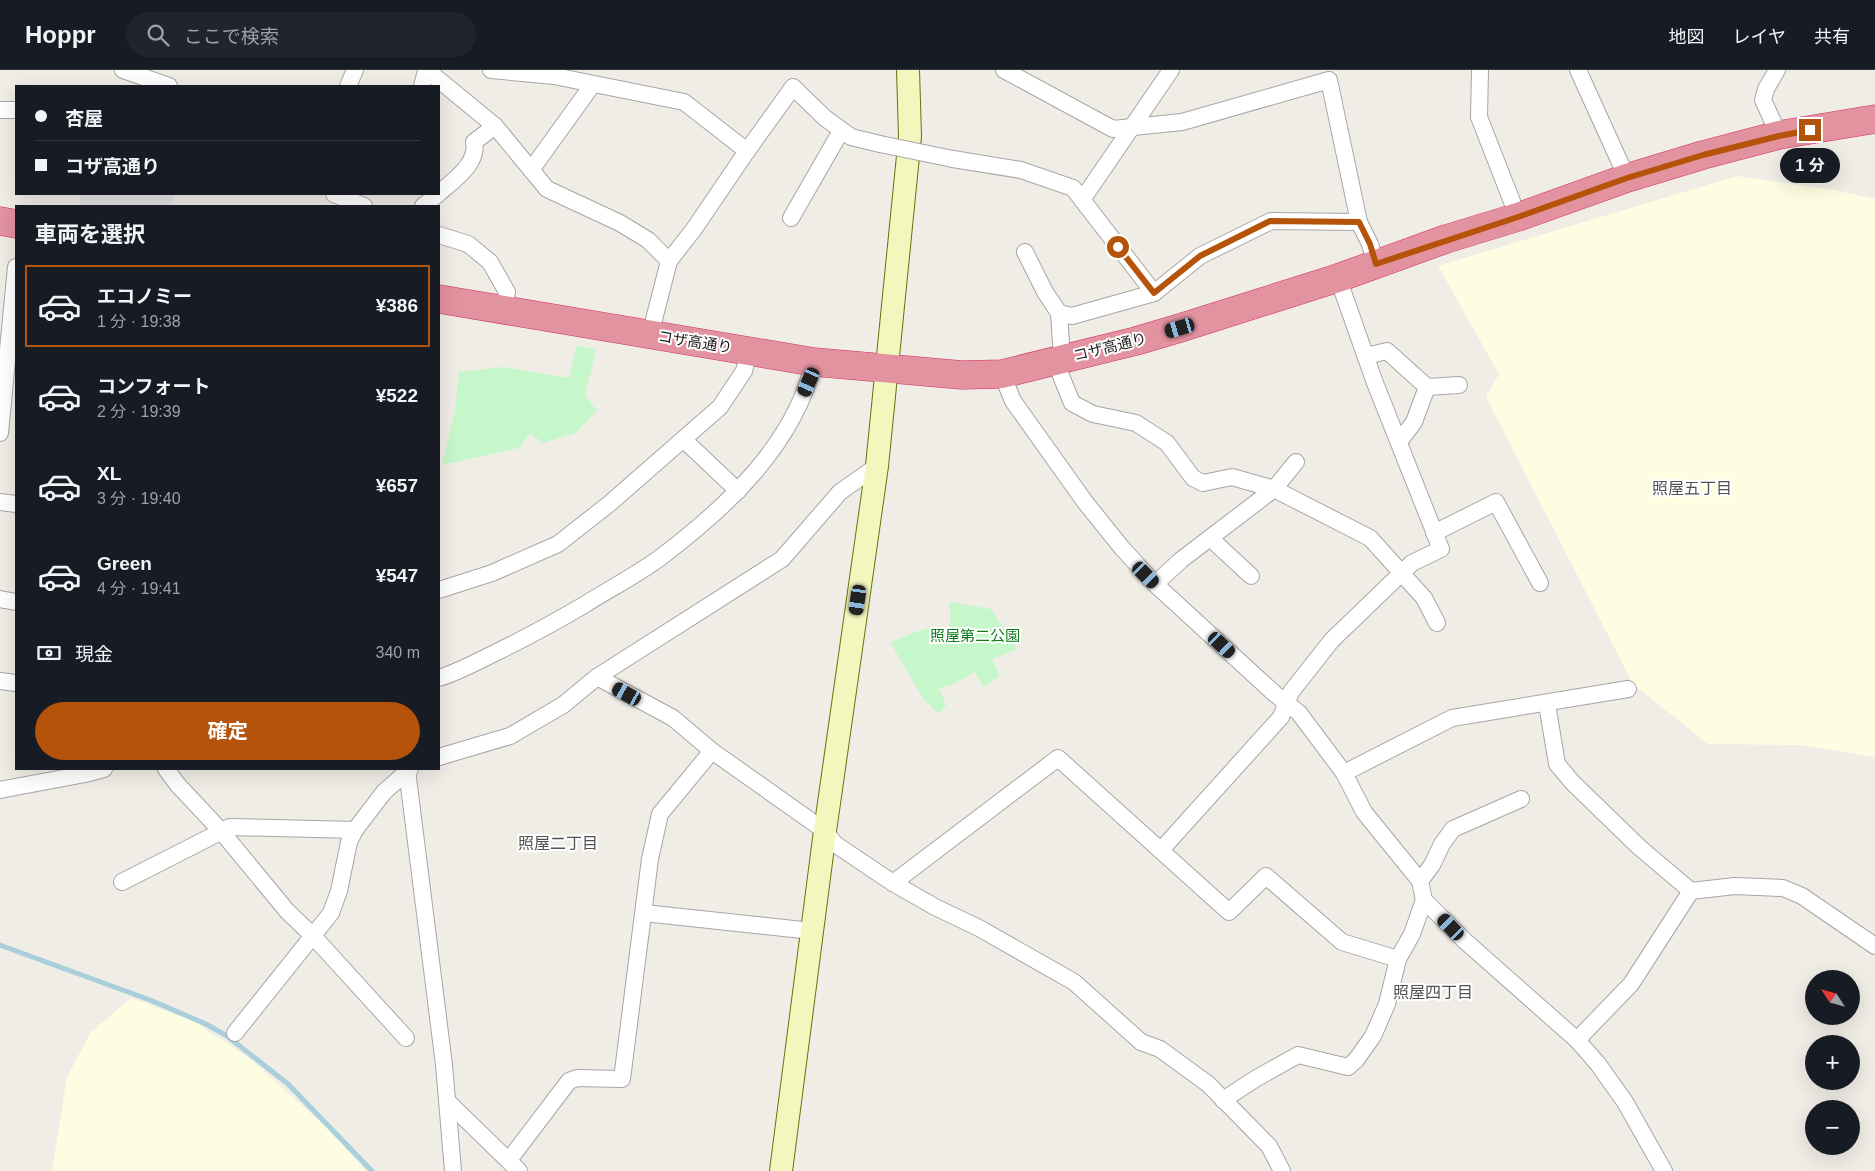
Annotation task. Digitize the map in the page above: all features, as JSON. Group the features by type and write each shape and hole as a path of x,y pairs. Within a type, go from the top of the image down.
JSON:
{"highway":[{"name":"コザ高通り","path":"440,299 814,362 962,375 1002,374 1136,341 1338,278 1627,178 1703,155 1779,136 1875,119"},
{"path":"0,221 15,224"}],"street":[{"path":"123,70 166,85"},
{"path":"348,85 354,70"},
{"path":"500,70 567,74 593,84 684,102 747,151"},
{"path":"781,1171 825,831 877,466 910,136 908,70"},
{"path":"1004,70 1113,129 1182,122 1329,80 1359,222 1370,244 1376,264"},
{"path":"1082,200 1171,70"},
{"path":"1480,70 1479,117 1518,217"},
{"path":"1578,70 1627,178"},
{"path":"1777,70 1766,89 1764,100 1779,136"},
{"path":"429,75 495,126 547,189 620,224 648,240 669,261"},
{"path":"531,170 593,84"},
{"path":"650,335 669,261 694,229 793,87 825,118 850,137 953,159 1021,170 1073,188 1154,293"},
{"path":"0,110 15,110"},
{"path":"440,191 467,168 476,149 474,142 495,126"},
{"path":"791,218 841,131"},
{"path":"336,195 362,205"},
{"path":"423,205 436,195"},
{"path":"1058,313 1072,316 1154,293 1200,256 1270,221 1359,222"},
{"path":"440,234 468,244 490,262 507,292 504,310"},
{"path":"1024,252 1058,313 1059,360 1072,403 1093,414 1136,423 1167,444 1193,478 1202,483 1232,477 1274,489 1370,538 1424,598 1437,623"},
{"path":"4,424 8,345 15,277"},
{"path":"1161,850 1281,717 1291,692 1332,640 1412,564 1441,549 1366,356 1338,278"},
{"path":"440,590 492,573 558,544 609,504 720,408 744,372 749,351"},
{"path":"1366,356 1387,351 1427,387 1460,385"},
{"path":"440,678 458,672 551,624 660,557 738,491 772,451 795,413 809,382 814,362"},
{"path":"1002,374 1013,401 1085,502 1122,548 1155,584 1299,713 1344,773 1364,812 1420,881 1424,900 1412,934 1398,959 1387,1004 1373,1036 1356,1060 1348,1067 1298,1055 1222,1100"},
{"path":"1399,442 1414,422 1427,387"},
{"path":"684,440 738,491"},
{"path":"1155,584 1181,560 1274,489 1296,462"},
{"path":"440,757 510,736 563,705 596,677 782,559 840,492 877,466"},
{"path":"0,502 15,504"},
{"path":"1434,533 1496,502 1540,583"},
{"path":"1210,538 1251,576"},
{"path":"0,599 15,602"},
{"path":"596,677 673,718 712,751 825,831 834,844 893,883 1074,982 1141,1042 1160,1049 1208,1084 1268,1146 1282,1171"},
{"path":"0,681 15,683"},
{"path":"1344,773 1452,718 1492,710 1547,704 1628,689"},
{"path":"1547,704 1557,764 1572,782 1639,847 1691,891 1735,886 1783,888 1802,896 1875,946"},
{"path":"448,1101 514,1165 569,1082 577,1078 622,1080 650,859 660,814 712,751"},
{"path":"893,883 1058,758 1229,912 1266,876 1342,942 1398,959"},
{"path":"0,790 100,770"},
{"path":"167,770 178,785 221,831 287,911 313,936 406,1038"},
{"path":"235,1033 330,913 340,891 349,842 355,830 384,792 409,770"},
{"path":"409,770 448,1101 453,1171"},
{"path":"1420,881 1432,865 1442,844 1453,830 1521,799"},
{"path":"122,882 230,826 355,830"},
{"path":"1577,1040 1631,984 1691,891"},
{"path":"1424,900 1465,941 1577,1040 1598,1064 1625,1102 1664,1171"},
{"path":"644,913 812,931"}],"shaded area":[{"path":"1737,176 1834,190 1875,199 1875,757 1801,745 1708,744 1633,684 1486,397 1499,374 1438,266"},
{"path":"81,195 176,195 171,205 79,205"},
{"path":"131,998 193,1021 250,1059 325,1126 366,1171 52,1171 67,1077 91,1032"}],"green space":[{"path":"577,345 596,350 585,395 597,411 576,433 543,443 530,433 519,448 442,465 455,410 459,372 503,367 569,378"},
{"name":"照屋第二公園","path":"949,602 991,609 1017,649 992,659 1000,676 983,687 975,672 952,685 939,688 946,705 939,714 923,698 890,642 930,627 939,636 944,633 950,622"}],"waterway":[{"path":"0,945 150,1000 206,1024 227,1036 288,1084 372,1171"}],"district":[{"name":"照屋五丁目","path":"1692,488"},
{"name":"照屋二丁目","path":"558,843"},
{"name":"照屋四丁目","path":"1433,992"}],"route":[{"path":"1118,247 1154,293 1200,256 1270,221 1359,222 1370,244 1376,264 1446,239 1518,217 1627,178 1703,155 1810,130"}]}
